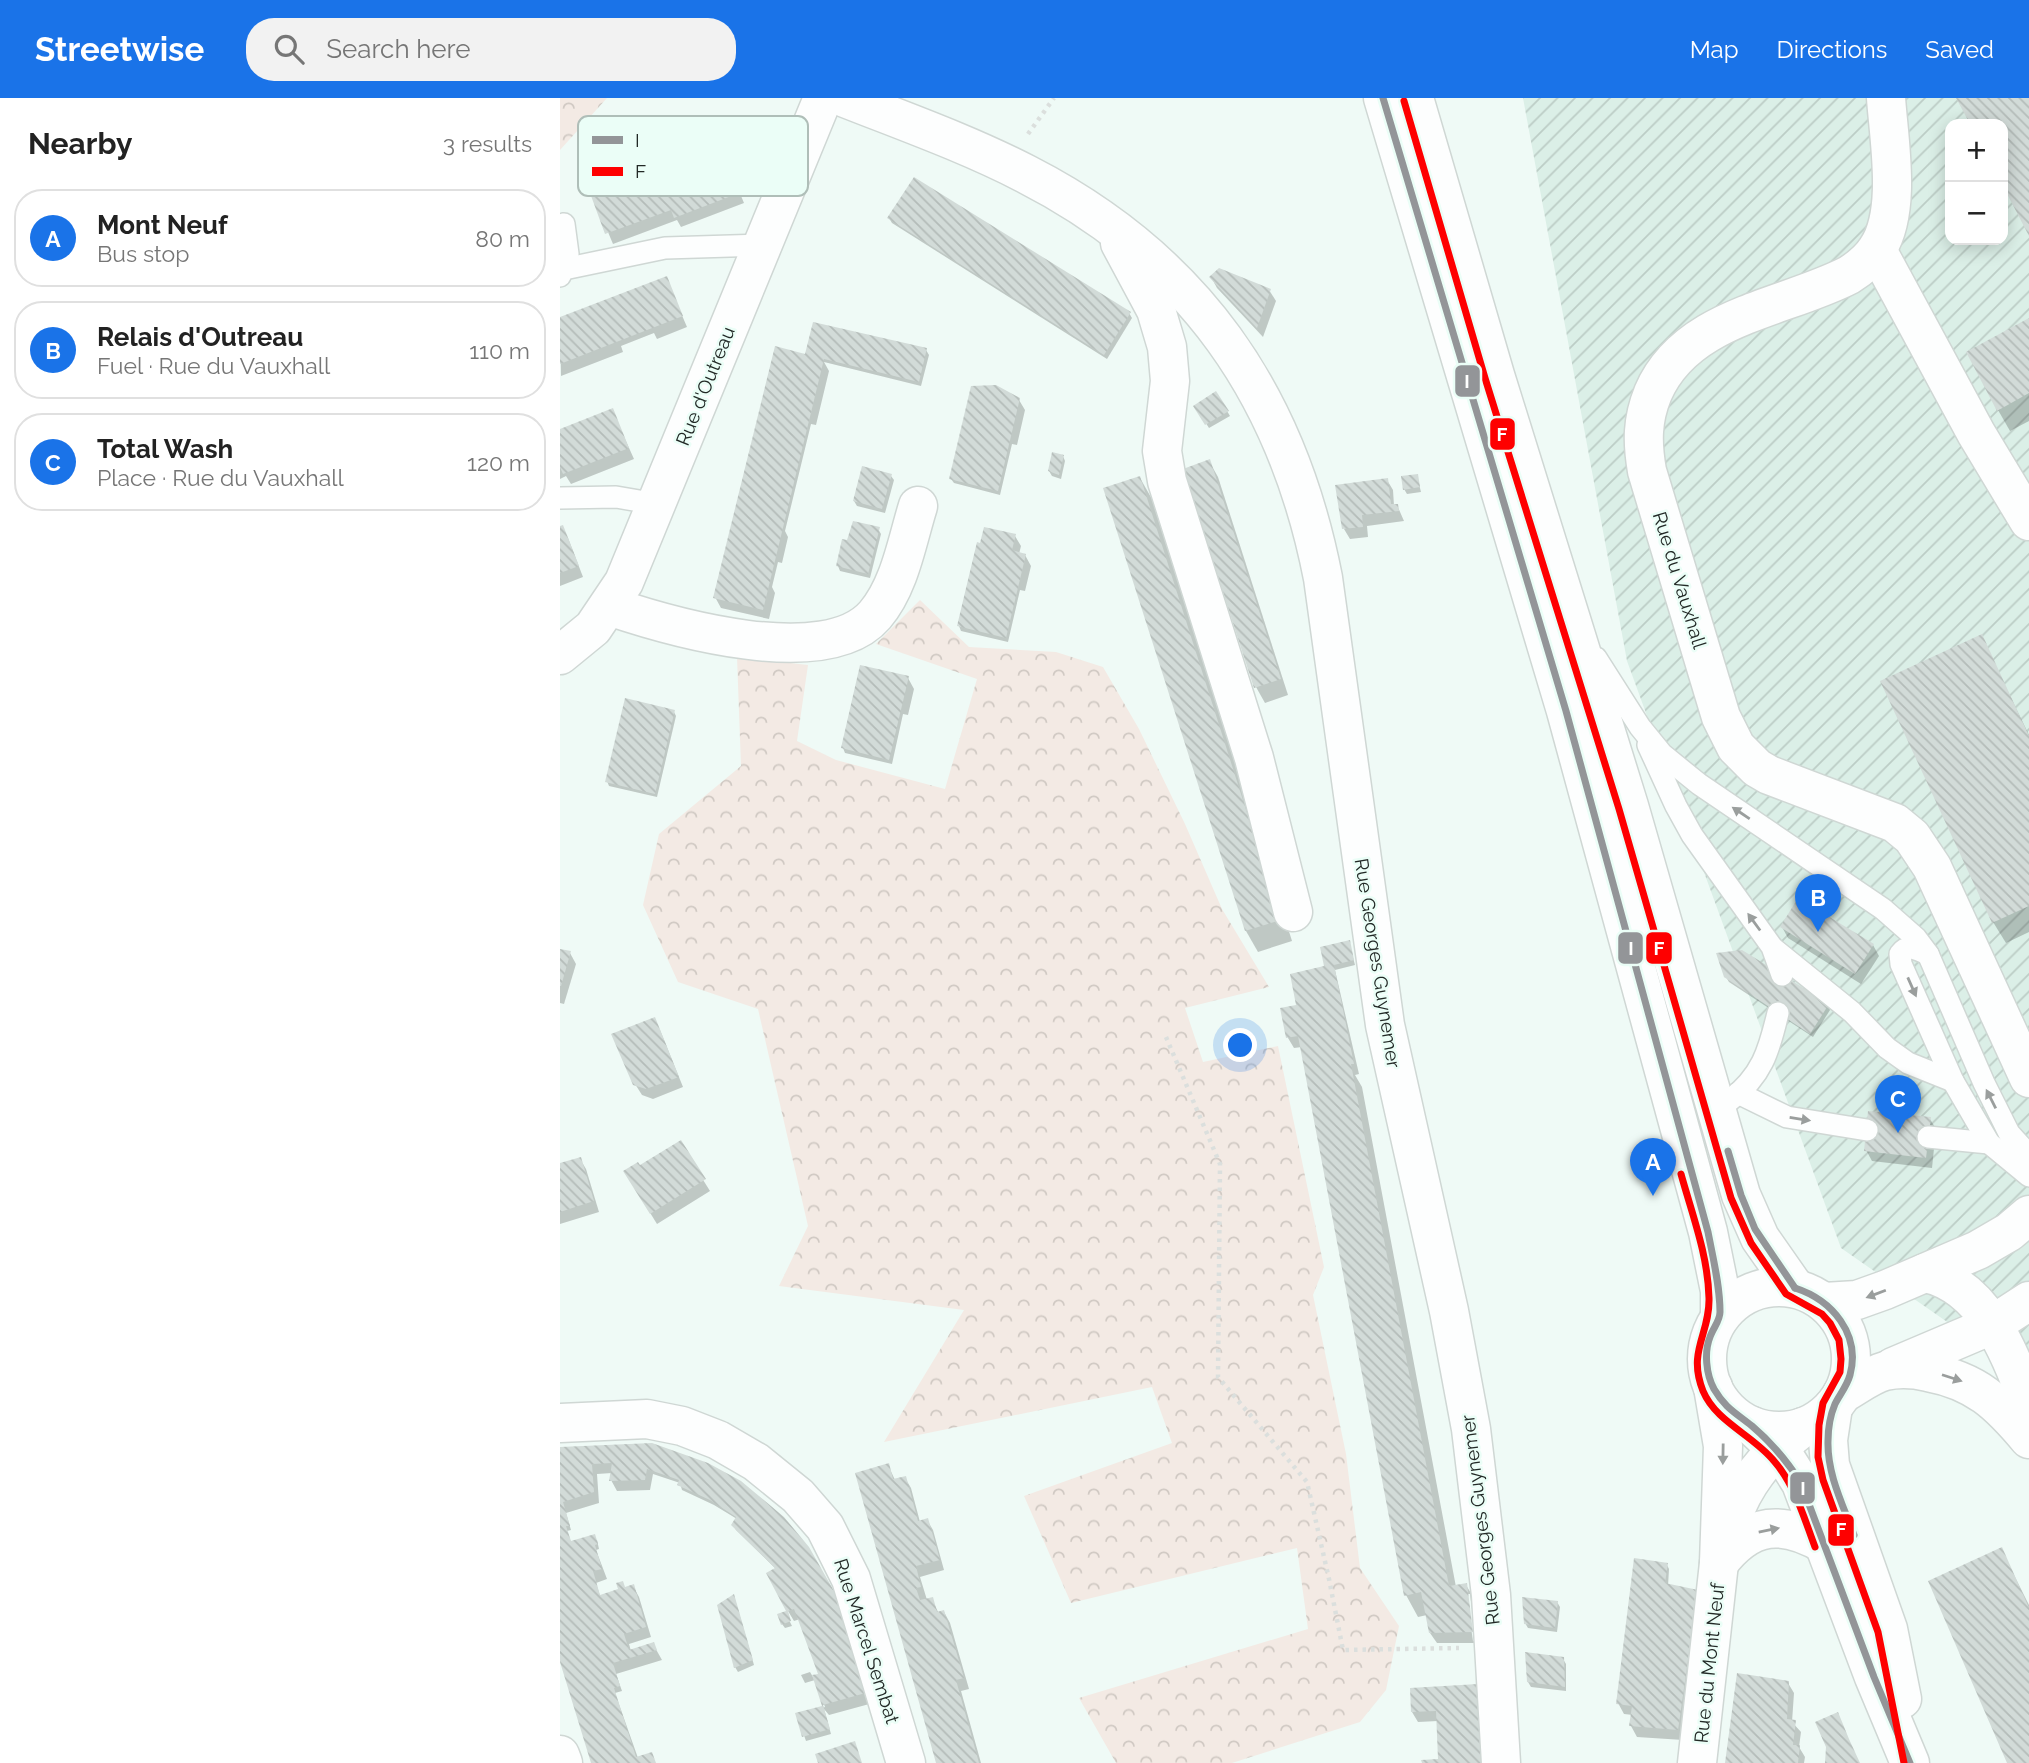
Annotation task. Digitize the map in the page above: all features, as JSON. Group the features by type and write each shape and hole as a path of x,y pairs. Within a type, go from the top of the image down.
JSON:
{"street":[{"name":"Rue d'Outreau","path":"808,135 823,98"},
{"name":"Rue Georges Guynemer","path":"845,98 1006,164 1067,197 1143,251 1181,285 1231,349 1263,401 1286,448 1308,514 1323,578 1385,1025 1465,1397 1481,1498 1501,1763"},
{"path":"1383,98 1523,560 1589,791 1708,1232 1720,1291 1720,1317"},
{"path":"1414,98 1495,374 1636,829 1727,1102 1741,1195 1760,1238 1810,1295 1839,1317 1850,1345 1852,1367 1801,1420 1801,1483 1866,1656 1913,1763"},
{"name":"Rue du Vauxhall","path":"1886,98 1890,207 1888,225 1877,250 1862,266 1842,278 1726,324 1692,342 1679,353 1658,381 1647,408 1642,437 1644,453 1647,471 1721,717 1736,747 1746,759 1769,775 1885,818 1912,837 1931,867 2023,1068 2029,1096"},
{"name":"Rue d'Outreau","path":"560,655 582,639 609,606 624,582 783,196"},
{"name":"Rue Georges Guynemer","path":"1110,226 1147,290 1163,330 1170,381 1162,451 1167,481 1250,745 1293,912"},
{"path":"1877,250 1896,281 1929,349 2029,521"},
{"path":"609,606 649,620 693,630 771,642 819,642 852,633 875,615 892,589 918,506"},
{"path":"1913,1763 1888,1629 1830,1465 1828,1440 1801,1420 1729,1410 1713,1387 1708,1373 1707,1351 1710,1337 1720,1317 1734,1302 1753,1291 1774,1286 1810,1295 1865,1298 1978,1250 2009,1233 2029,1214"},
{"path":"1978,1250 2029,1235"},
{"path":"1926,1273 1944,1278 1963,1291 1979,1307 2003,1342 2029,1405"},
{"path":"1992,1325 2029,1301"},
{"path":"1801,1420 1885,1371 1992,1325 2029,1314"},
{"path":"1885,1371 1923,1371 1969,1384 2000,1406 2029,1439"},
{"name":"Rue du Mont Neuf","path":"1698,1763 1719,1563 1723,1446 1713,1387"},
{"name":"Rue Marcel Sembat","path":"560,1423 647,1419 701,1432 756,1462 786,1485 814,1512 834,1542 851,1579 905,1763"},
{"name":"Rue du Mont Neuf","path":"1719,1563 1738,1500 1747,1484 1801,1420"},
{"name":"Rue du Mont Neuf","path":"1719,1563 1738,1542 1751,1534 1768,1529 1793,1529 1826,1545"},
{"path":"560,1755 562,1763"}],"lane":[{"path":"562,272 568,254 564,224"},
{"path":"562,272 665,248 763,245"},
{"path":"560,498 616,497 657,504"},
{"path":"1572,622 1640,727 1662,754 1690,777 1883,909 1909,931 1928,954 1983,1083 2009,1133 2029,1155"},
{"path":"1640,727 1658,771 1692,835 1772,947 1852,1012 1887,1048 1908,1063 1953,1081"},
{"path":"1772,947 1782,975"},
{"path":"1928,954 1911,947 1903,949 1900,954 1901,964 1953,1081 1989,1143 2029,1176"},
{"path":"1727,1102 1751,1080 1767,1054 1778,1013"},
{"path":"1727,1102 1787,1117 1867,1129"},
{"path":"1928,1137 1989,1143"}],"path":[{"path":"1166,1037 1220,1164 1218,1377 1307,1482 1342,1650 1494,1647"}],"shaded area":[{"path":"1523,98 2029,98 2029,1379 1841,1248 1627,661"}],"green space":[{"path":"560,98 607,98 591,116 578,116 578,130 560,150"},
{"path":"920,600 969,647 1056,652 1103,667 1139,729 1222,909 1269,987 1185,1008 1203,1062 1278,1046 1324,1267 1313,1295 1346,1454 1360,1568 1399,1626 1386,1690 1360,1722 1232,1763 1116,1763 1079,1698 1308,1629 1297,1548 1071,1603 1024,1496 1172,1443 1152,1387 884,1442 964,1310 779,1286 808,1226 758,1009 678,982 643,905 659,834 741,766 737,657 808,665 797,741 836,760 945,789 977,679 876,644"}],"building":[{"path":"1956,98 2029,98 2029,236 2008,196 2008,119 1967,119"},
{"path":"914,177 1131,312 1104,355 887,218"},
{"path":"591,196 731,196 674,218 671,210 605,234"},
{"path":"1219,268 1271,289 1257,328 1209,277"},
{"path":"667,276 683,316 560,364 560,317"},
{"path":"2029,318 2029,393 1997,411 1966,352"},
{"path":"813,322 927,348 919,382 824,359 763,610 713,598 775,346 805,354"},
{"path":"996,385 1020,398 998,491 949,479 971,386"},
{"path":"1216,391 1229,411 1205,425 1193,406"},
{"path":"613,408 629,448 563,474 560,467 560,429"},
{"path":"1052,452 1064,455 1059,475 1048,471"},
{"path":"1210,459 1281,679 1254,688 1183,469"},
{"path":"862,466 892,474 882,509 853,501"},
{"path":"1418,474 1420,487 1403,490 1401,476"},
{"path":"1140,476 1281,920 1245,931 1103,488"},
{"path":"1388,478 1391,504 1398,504 1399,511 1362,515 1363,527 1342,529 1335,485"},
{"path":"853,521 880,527 868,574 836,566 842,539 847,540"},
{"path":"563,525 579,566 560,573 560,526"},
{"path":"984,527 1016,534 1012,550 1026,554 1006,638 957,626 977,542 980,543"},
{"path":"1982,634 2029,736 2029,906 1992,923 1880,681"},
{"path":"860,665 909,676 889,760 841,748"},
{"path":"625,698 675,710 655,794 605,782"},
{"path":"1798,898 1874,944 1855,974 1780,927"},
{"path":"1350,940 1354,960 1334,965 1354,1064 1351,1064 1449,1586 1467,1583 1473,1632 1429,1633 1421,1592 1404,1596 1298,1036 1286,1038 1280,1008 1296,1005 1290,974 1324,966 1320,947"},
{"path":"560,949 571,951 561,986 560,986"},
{"path":"1742,950 1829,1004 1810,1034 1724,977 1716,953"},
{"path":"655,1017 679,1077 646,1089 633,1085 611,1034"},
{"path":"1868,1111 1931,1117 1926,1158 1864,1151"},
{"path":"681,1140 706,1179 650,1214 623,1171 638,1162 640,1165"},
{"path":"581,1157 594,1201 560,1212 560,1163"},
{"path":"652,1443 708,1463 741,1481 784,1517 809,1547 834,1591 869,1692 823,1705 830,1729 802,1737 795,1713 822,1706 812,1675 818,1674 794,1609 788,1611 791,1621 781,1625 777,1614 786,1611 766,1573 775,1568 731,1525 736,1517 710,1500 677,1485 679,1480 647,1469 645,1480 609,1481 612,1463 592,1464 594,1492 563,1502 571,1541 595,1534 598,1544 595,1545 602,1569 593,1571 600,1595 618,1589 616,1583 623,1581 625,1587 634,1584 646,1627 624,1634 629,1650 654,1642 657,1650 613,1663 620,1686 614,1688 636,1757 652,1752 656,1763 591,1763 560,1662 560,1447"},
{"path":"889,1463 893,1479 906,1476 918,1521 928,1518 940,1560 916,1566 921,1587 916,1588 920,1600 933,1597 937,1612 944,1610 964,1678 956,1680 979,1763 936,1763 855,1473"},
{"path":"2002,1547 2029,1608 2029,1763 2007,1763 1928,1581"},
{"path":"1634,1558 1668,1563 1665,1583 1698,1590 1678,1730 1629,1726 1632,1706 1616,1704"},
{"path":"734,1594 753,1660 734,1668 717,1605"},
{"path":"1522,1597 1558,1601 1555,1628 1524,1624"},
{"path":"1525,1652 1564,1657 1565,1687 1527,1682"},
{"path":"1737,1673 1789,1681 1787,1719 1796,1720 1793,1745 1800,1745 1798,1763 1725,1763"},
{"path":"1478,1684 1482,1763 1422,1763 1421,1760 1438,1759 1436,1711 1411,1712 1410,1688"},
{"path":"1838,1712 1860,1763 1825,1763 1826,1747 1815,1722"},
{"path":"855,1741 862,1763 818,1763 815,1754"}],"transit line":[{"name":"I","path":"1383,98 1566,711 1708,1232 1718,1282 1720,1312 1707,1349 1709,1377 1722,1401 1773,1446 1801,1483 1874,1677 1910,1763"},
{"name":"F","path":"1404,101 1485,378 1619,809 1731,1198 1751,1243 1786,1294 1822,1314 1839,1340 1840,1372 1823,1403 1818,1457 1823,1480 1878,1632 1904,1763"},
{"name":"I","path":"1728,1151 1741,1195 1755,1229 1795,1288"},
{"name":"F","path":"1681,1174 1699,1235 1708,1282 1708,1311 1697,1365 1703,1391 1717,1411 1756,1443 1781,1470 1798,1502 1815,1547"},
{"name":"I","path":"1795,1288 1821,1301 1832,1310 1847,1333 1851,1346 1850,1375 1833,1409 1828,1453 1833,1477 1854,1535"}],"place":[{"name":"Relais d'Outreau","path":"1818,932"},
{"name":"Total Wash","path":"1898,1133"},
{"name":"Mont Neuf","path":"1653,1196"}]}
